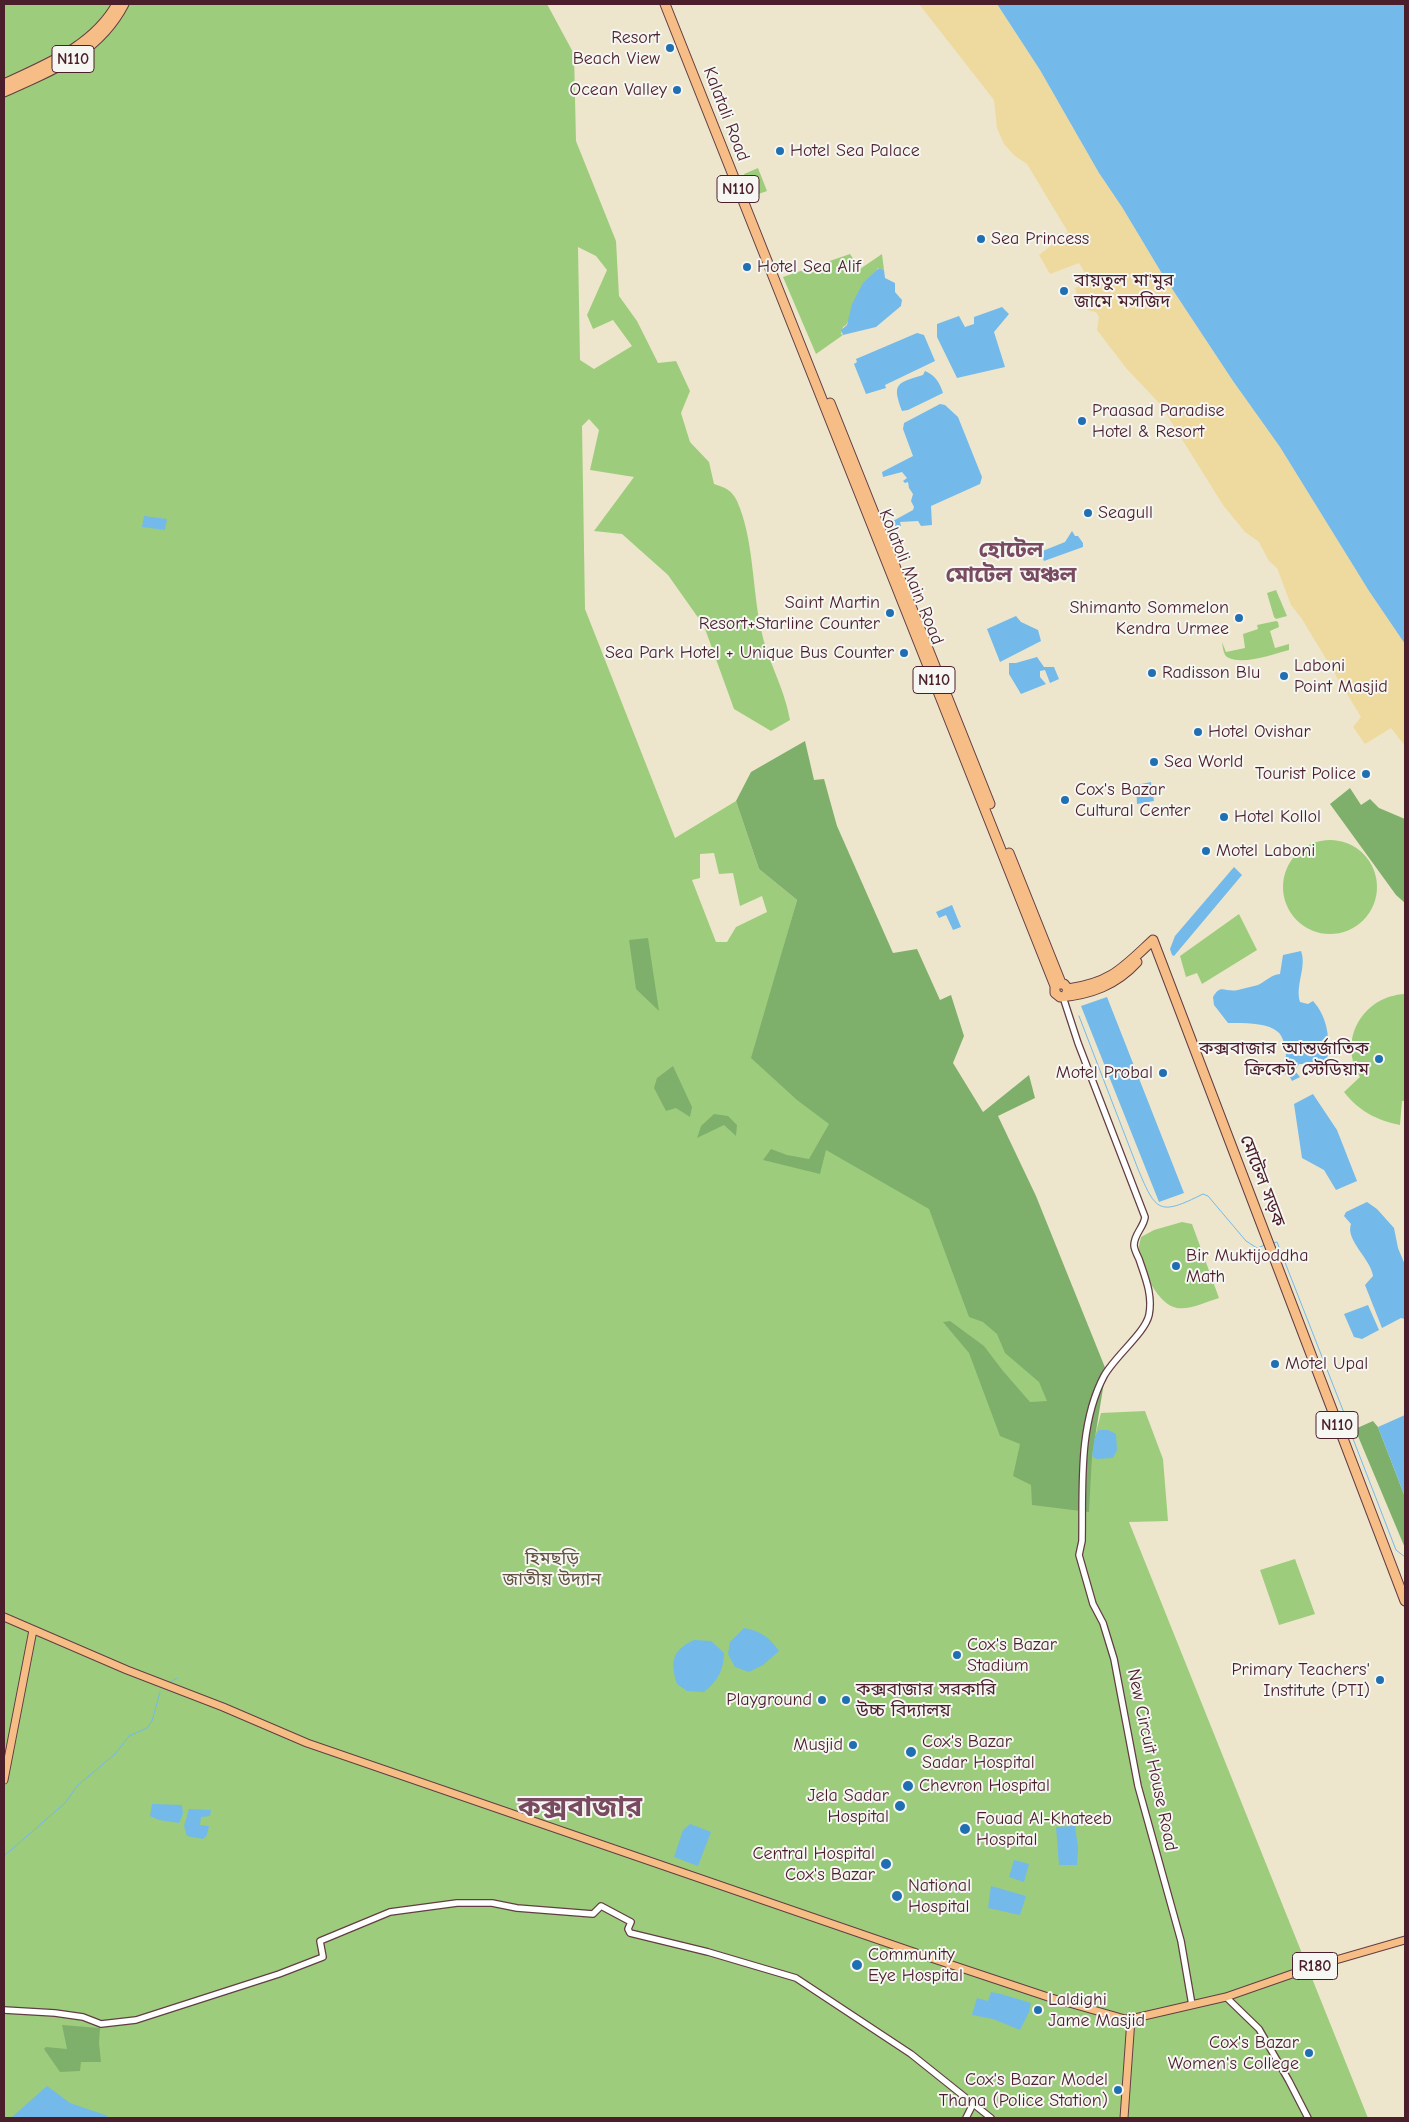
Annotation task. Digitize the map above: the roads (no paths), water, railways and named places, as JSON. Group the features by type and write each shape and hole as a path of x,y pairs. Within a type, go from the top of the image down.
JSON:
{"highway":[{"name":"N110","path":"4,84 70,53 102,26 117,4"},
{"name":"N110","path":"4,92 70,62 107,31 124,4"},
{"name":"Kalatali Road","path":"665,4 691,62 815,374"},
{"name":"Kalatali Road","path":"671,4 691,62"},
{"name":"Kolatoli Main Road","path":"815,374 1033,921 1063,990"},
{"name":"মোটেল সড়ক","path":"1063,990 1090,986 1116,974 1154,942 1271,1248 1294,1314 1405,1601"}],"main road":[{"name":"R180","path":"4,1617 127,1670 223,1707 307,1743 924,1956 1048,1997 1130,2019 1226,1997 1315,1966 1405,1940"},
{"path":"4,1780 33,1630"},
{"path":"1124,2118 1130,2019"}],"street":[{"name":"New Circuit House Road","path":"1063,990 1078,1043 1145,1217 1145,1222 1135,1237 1134,1246 1148,1284 1150,1303 1146,1325 1114,1361 1098,1388 1088,1418 1084,1450 1082,1541 1079,1554 1093,1604 1103,1623 1114,1658 1138,1786 1181,1942 1192,2005"},
{"path":"4,2010 55,2013 82,2017 101,2024 136,2020 279,1974 323,1957 320,1941 390,1912 468,1902 593,1914 601,1906 631,1922 628,1929 630,1933 785,1974 801,1981 911,2054 991,2118"},
{"path":"1226,1997 1259,2029 1308,2118"},
{"path":"966,2118 973,2104"}],"water":[{"path":"997,4 1405,4 1405,644 1369,591 1280,447 1233,381 1161,272 1099,173 1040,70"},
{"path":"879,268 884,270 885,278 895,283 895,292 902,300 901,306 876,327 843,335 841,330 847,325 852,304 863,283"},
{"path":"1002,307 1009,314 994,332 1005,367 957,378 937,337 937,324 959,316 965,327 974,324 974,317"},
{"path":"917,333 924,335 935,361 885,385 886,388 866,394 854,364 857,362 856,359"},
{"path":"925,371 937,380 943,393 902,411 897,395 899,386 907,380 923,375"},
{"path":"940,404 945,405 958,417 982,477 980,484 931,506 932,525 921,526 918,521 900,522 901,526 895,530 893,521 913,510 914,507 911,501 913,494 908,482 905,483 903,481 907,478 902,472 883,477 882,472 913,456 903,429 904,423"},
{"path":"144,516 167,519 165,530 142,527"},
{"path":"1072,531 1083,543 1083,547 1044,561 1040,552 1065,542"},
{"path":"1016,616 1021,622 1038,630 1041,641 1000,662 987,629"},
{"path":"1037,657 1044,667 1054,667 1059,679 1050,683 1045,670 1040,671 1040,677 1046,684 1021,694 1009,674 1009,663"},
{"path":"1151,782 1154,801 1137,804 1136,785"},
{"path":"1234,867 1242,875 1174,956 1172,955 1170,949 1175,936"},
{"path":"952,905 961,927 953,930 946,915 939,918 936,912"},
{"path":"1301,951 1303,963 1299,989 1300,1002 1308,1004 1313,1001 1322,1014 1327,1029 1328,1052 1327,1060 1314,1070 1306,1064 1299,1064 1295,1071 1300,1077 1292,1081 1290,1077 1283,1073 1286,1051 1280,1034 1268,1026 1228,1023 1214,1005 1213,997 1218,990 1234,991 1256,986 1280,974 1283,955"},
{"path":"1107,997 1184,1193 1159,1202 1081,1006"},
{"path":"1313,1094 1337,1130 1357,1181 1336,1190 1324,1170 1302,1158 1294,1104"},
{"path":"1367,1202 1377,1209 1394,1228 1398,1248 1405,1265 1405,1319 1401,1318 1382,1328 1365,1285 1373,1276 1371,1270 1355,1243 1350,1230 1351,1224 1344,1216 1346,1212"},
{"path":"1368,1305 1379,1330 1362,1339 1354,1337 1344,1314"},
{"path":"1405,1415 1405,1497 1378,1427"},
{"path":"1099,1430 1108,1430 1116,1434 1117,1450 1113,1458 1096,1459 1092,1456 1095,1436"},
{"path":"744,1628 764,1635 779,1651 763,1665 749,1672 735,1667 728,1654 730,1642"},
{"path":"694,1640 711,1641 724,1653 723,1665 719,1675 704,1692 687,1691 677,1684 675,1676 674,1663 677,1653 681,1648"},
{"path":"152,1804 182,1805 183,1814 179,1823 159,1820 150,1816"},
{"path":"189,1809 211,1810 210,1816 201,1817 200,1825 209,1826 207,1835 203,1839 187,1836 184,1826"},
{"path":"690,1824 711,1832 698,1866 674,1857 683,1830"},
{"path":"1075,1826 1078,1848 1077,1865 1059,1865 1056,1827"},
{"path":"1014,1860 1029,1864 1024,1882 1009,1877"},
{"path":"991,1886 1026,1896 1020,1915 988,1908"},
{"path":"991,1992 1031,2003 1029,2012 1020,2030 993,2019 972,2015 977,1998 988,2001"},
{"path":"47,2086 70,2103 108,2116 106,2118 11,2118"}],"waterway":[{"path":"1079,1016 1138,1169 1155,1202 1161,1206 1168,1207 1203,1194 1208,1196 1246,1241 1257,1248 1265,1245"},
{"path":"1273,1243 1277,1242 1348,1423"},
{"path":"1350,1431 1396,1550 1405,1557"},
{"path":"169,1683 177,1678"},
{"path":"4,1856 65,1803 77,1786 115,1754 129,1736 147,1728 152,1721 160,1692"}],"place":[{"name":"Resort Beach View","path":"670,48"},
{"name":"Ocean Valley","path":"677,90"},
{"name":"Hotel Sea Palace","path":"780,151"},
{"name":"Sea Princess","path":"981,239"},
{"name":"Hotel Sea Alif","path":"747,267"},
{"name":"বায়তুল মা'মুর জামে মসজিদ","path":"1064,291"},
{"name":"Praasad Paradise Hotel & Resort","path":"1082,421"},
{"name":"Seagull","path":"1088,513"},
{"name":"Saint Martin Resort+Starline Counter","path":"890,613"},
{"name":"Shimanto Sommelon Kendra Urmee","path":"1239,618"},
{"name":"Sea Park Hotel + Unique Bus Counter","path":"904,653"},
{"name":"Radisson Blu","path":"1152,673"},
{"name":"Laboni Point Masjid","path":"1284,676"},
{"name":"Hotel Ovishar","path":"1198,732"},
{"name":"Sea World","path":"1154,762"},
{"name":"Tourist Police","path":"1366,774"},
{"name":"Cox's Bazar Cultural Center","path":"1065,800"},
{"name":"Hotel Kollol","path":"1224,817"},
{"name":"Motel Laboni","path":"1206,851"},
{"name":"কক্সবাজার আন্তর্জাতিক ক্রিকেট স্টেডিয়াম","path":"1379,1059"},
{"name":"Motel Probal","path":"1163,1073"},
{"name":"Bir Muktijoddha Math","path":"1176,1266"},
{"name":"Motel Upal","path":"1275,1364"},
{"name":"Cox's Bazar Stadium","path":"957,1655"},
{"name":"Primary Teachers' Institute (PTI)","path":"1380,1680"},
{"name":"Playground","path":"822,1700"},
{"name":"কক্সবাজার সরকারি উচ্চ বিদ্যালয়","path":"846,1700"},
{"name":"Musjid","path":"853,1745"},
{"name":"Cox's Bazar Sadar Hospital","path":"911,1752"},
{"name":"Chevron Hospital","path":"908,1786"},
{"name":"Jela Sadar Hospital","path":"900,1806"},
{"name":"Fouad Al-Khateeb Hospital","path":"965,1829"},
{"name":"Central Hospital Cox's Bazar","path":"886,1864"},
{"name":"National Hospital","path":"897,1896"},
{"name":"Community Eye Hospital","path":"857,1965"},
{"name":"Laldighi Jame Masjid","path":"1038,2010"},
{"name":"Cox's Bazar Women's College","path":"1309,2053"},
{"name":"Cox's Bazar Model Thana (Police Station)","path":"1118,2090"}],"district":[{"name":"হোটেল মোটেল অঞ্চল","path":"1011,564"},
{"name":"কক্সবাজার","path":"580,1808"}],"park label":[{"name":"হিমছড়ি জাতীয় উদ্যান","path":"552,1569"}]}
